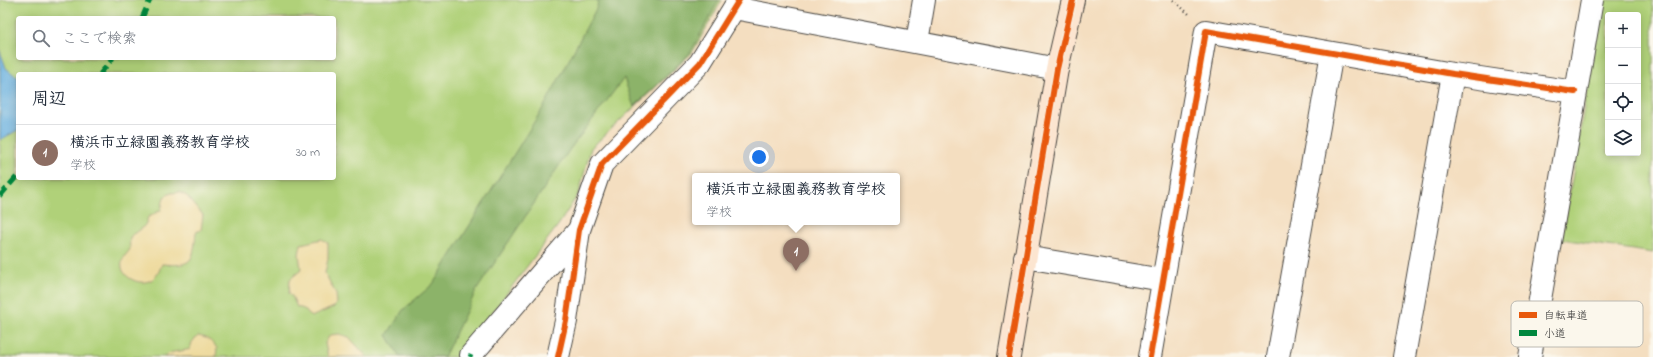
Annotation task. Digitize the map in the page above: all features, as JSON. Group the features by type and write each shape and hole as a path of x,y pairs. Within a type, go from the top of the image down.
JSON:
{"street":[{"path":"917,42 924,0"},
{"path":"1009,357 1058,68 1072,0"},
{"path":"1540,301 1592,0"},
{"path":"558,357 566,321 579,230 602,164 700,63 736,4 917,42 1058,68"},
{"path":"1150,357 1206,31 1452,74 1575,92"},
{"path":"1278,357 1332,53"},
{"path":"1404,357 1452,74"},
{"path":"471,355 579,230"},
{"path":"1025,257 1163,280"},
{"path":"1530,357 1532,347"}],"path":[{"path":"1173,0 1192,17"}],"green space":[{"path":"0,0 722,0 692,53 591,148 579,193 559,224 495,309 456,357 0,357"},
{"path":"598,0 719,0 690,53 634,107 624,78 570,149 476,291 444,357 400,357 387,335 403,310 433,284 546,103 597,7"},
{"path":"1602,0 1653,0 1653,253 1562,239"}],"sand":[{"path":"180,192 187,196 203,215 201,230 196,232 194,250 190,260 186,263 173,265 162,264 157,275 151,280 138,282 132,280 123,271 122,265 124,258 130,249 131,236 144,226 148,217 161,210 164,197 171,193"},
{"path":"322,239 328,243 328,259 325,273 336,294 337,303 334,307 311,317 304,309 297,307 292,296 289,294 290,279 301,270 299,254 301,244"},
{"path":"339,334 349,337 367,357 328,357 325,343 330,335"},
{"path":"198,336 204,337 213,343 217,348 216,357 164,357 173,352 190,349 192,342"}],"water":[{"path":"0,51 6,68 16,76 16,131 0,140"}],"marked path":[{"path":"143,16 150,0"},
{"path":"102,72 111,60"},
{"path":"0,196 16,177"}],"cycle path":[{"path":"558,357 566,321 579,230 602,164 700,63 739,0"},
{"path":"1009,357 1057,69 1073,0"},
{"path":"1150,357 1206,31 1453,74 1575,92"}],"place":[{"name":"横浜市立緑園義務教育学校","path":"796,271"}]}
